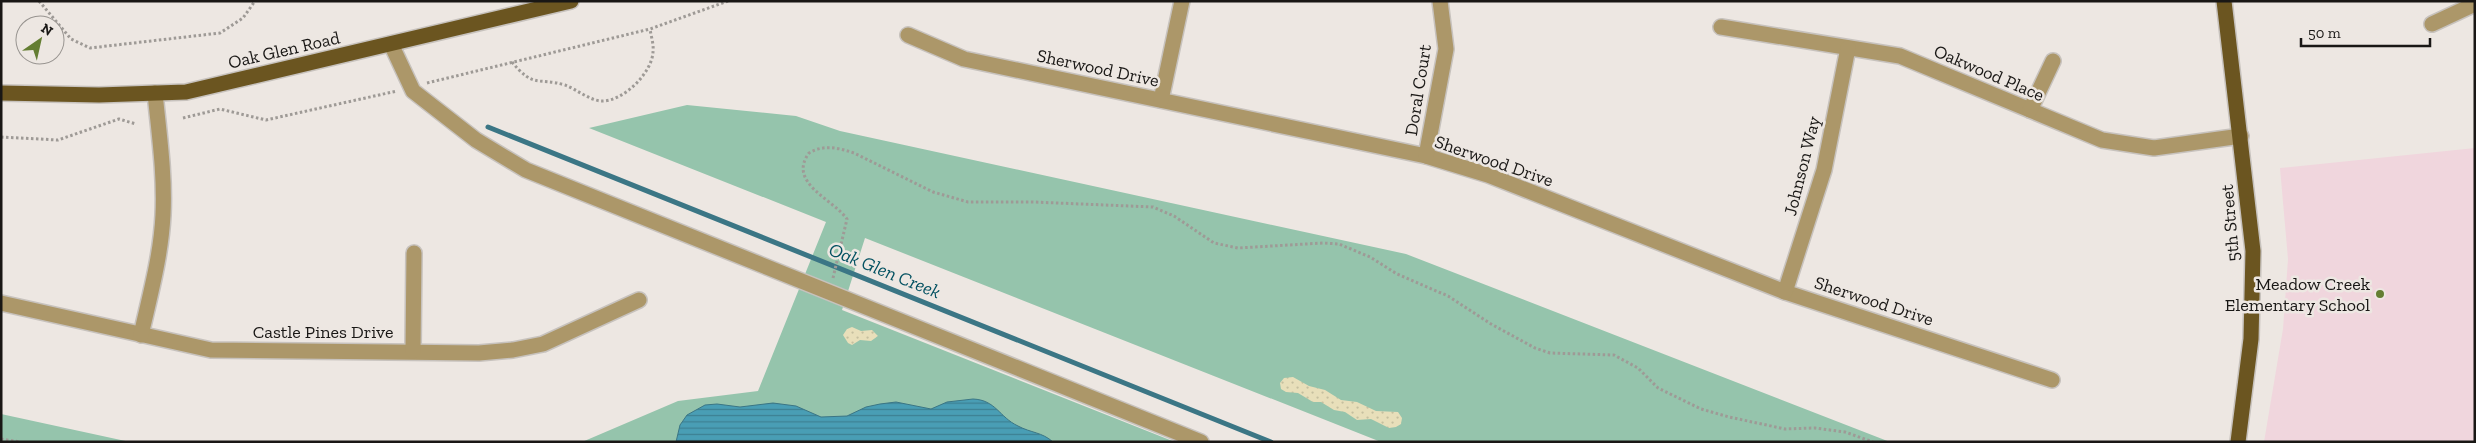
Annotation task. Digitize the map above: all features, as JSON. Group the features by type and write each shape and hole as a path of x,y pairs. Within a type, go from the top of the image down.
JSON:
{"main road":[{"name":"Oak Glen Road","path":"1,93 186,92 571,1"},
{"name":"5th Street","path":"2224,1 2253,251 2251,338 2238,442"}],"street":[{"path":"1161,100 1182,1"},
{"name":"Doral Court","path":"1426,156 1446,49 1440,1"},
{"path":"2432,24 2475,4"},
{"name":"Oakwood Place","path":"1721,27 1900,56 2102,140 2154,148 2241,136"},
{"name":"Sherwood Drive","path":"908,35 964,59 1426,156 1488,176 1785,292 2052,380"},
{"path":"391,44 414,92 476,140 526,170 1201,442"},
{"name":"Johnson Way","path":"1785,292 1824,170 1848,48"},
{"path":"2030,110 2054,61"},
{"path":"142,335 157,262 163,216 164,181 155,93"},
{"path":"413,351 414,253"},
{"name":"Castle Pines Drive","path":"1,303 211,350 479,353 513,350 543,344 639,300"}],"path":[{"path":"39,1 71,39 90,48 220,33 243,18 255,1"},
{"path":"184,118 220,109 266,120 650,29 728,1"},
{"path":"512,62 524,76 542,83 564,85 600,101 618,97 637,81 650,66 653,52 650,29"},
{"path":"1,137 58,140 119,119 136,124"},
{"path":"829,293 847,218 816,192 804,174 804,161 809,153 817,149 842,149 900,174 933,192 968,202 1033,202 1153,208 1174,216 1214,243 1238,248 1324,243 1339,244 1370,256 1397,274 1448,296 1491,324 1535,348 1550,353 1614,355 1638,368 1658,388 1701,409 1729,417 1786,429 1815,428 1845,432 1873,442"},
{"path":"1,439 20,442"}],"shaded area":[{"name":"Meadow Creek Elementary School","path":"2475,148 2475,442 2264,442 2283,329 2288,259 2280,168"}],"green space":[{"path":"687,105 796,116 840,131 1406,254 1890,442 1381,442 865,238 842,310 1175,442 582,442 678,401 758,391 826,222 589,128"},
{"path":"1,414 130,442 1,442"}],"sand":[{"path":"852,327 861,331 872,330 878,336 871,341 860,340 852,345 848,343 843,335 847,329"},
{"path":"1293,377 1309,386 1325,390 1341,400 1357,402 1376,411 1398,412 1402,418 1401,424 1389,428 1371,419 1357,420 1345,412 1334,410 1321,402 1313,402 1298,393 1286,392 1281,389 1280,383 1284,378"}],"water":[{"path":"973,399 987,402 1012,422 1045,436 1053,442 676,442 680,425 687,415 705,405 717,404 740,407 773,403 796,406 821,417 847,416 866,407 896,402 931,409 947,402"}],"waterway":[{"name":"Oak Glen Creek","path":"488,127 1271,442"}],"place":[{"name":"Meadow Creek Elementary School","path":"2380,294"}]}
